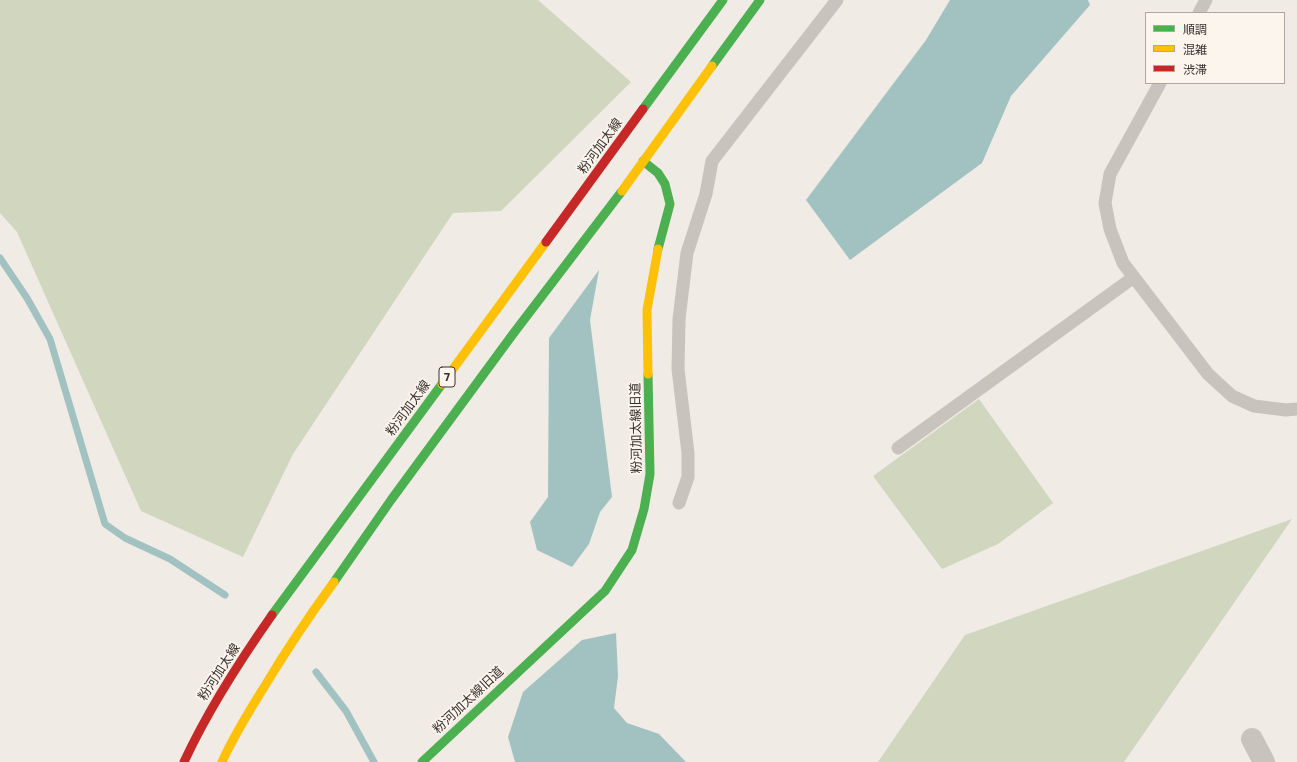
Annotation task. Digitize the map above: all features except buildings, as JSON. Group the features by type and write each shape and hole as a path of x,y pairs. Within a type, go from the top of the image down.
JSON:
{"main road":[{"name":"粉河加太線","path":"184,762 193,740 233,671 284,599 723,0"},
{"name":"7","path":"222,762 230,744 303,624 513,334 616,199 760,0"},
{"name":"粉河加太線旧道","path":"422,762 605,591 632,550 644,509 650,474 647,310 656,255 670,204 665,184 658,173 643,161"}],"street":[{"path":"1252,739 1264,762"}],"lane":[{"path":"679,503 688,477 688,453 678,369 679,318 687,253 706,194 712,161 837,0"},
{"path":"1200,12 1206,0"},
{"path":"1159,84 1110,174 1105,203 1110,230 1123,263 1208,374 1232,396 1254,406 1286,410 1297,409"},
{"path":"898,448 1134,277"}],"green space":[{"path":"0,0 538,0 631,82 501,211 453,213 293,454 243,557 141,511 17,232 0,213"},
{"path":"979,399 1053,503 998,544 942,569 873,476"},
{"path":"1292,519 1124,762 878,762 965,635"}],"water":[{"path":"950,0 1088,0 1090,5 1011,96 982,163 850,260 806,200 926,40"},
{"path":"599,270 590,320 612,497 600,512 589,544 572,567 537,550 530,522 548,497 549,338"},
{"path":"616,633 618,676 614,708 627,723 659,734 686,762 515,762 508,737 523,692 582,640"}],"waterway":[{"path":"0,258 27,298 50,339 105,524 125,538 170,559 225,595"},
{"path":"316,672 346,711 374,762"}],"traffic: fast":[{"path":"643,109 723,0"},
{"path":"712,66 760,0"},
{"path":"643,161 658,173 665,184 670,204 658,249"},
{"path":"334,582 391,500 513,334 622,191"},
{"path":"422,762 605,591 632,550 644,509 650,474 648,374"},
{"path":"272,615 442,384"}],"traffic: slow":[{"path":"622,191 712,66"},
{"path":"442,384 546,242"},
{"path":"648,374 647,310 658,249"},
{"path":"222,762 242,723 274,671 334,582"}],"traffic: jam":[{"path":"546,242 643,109"},
{"path":"184,762 203,724 225,687 272,615"}]}
